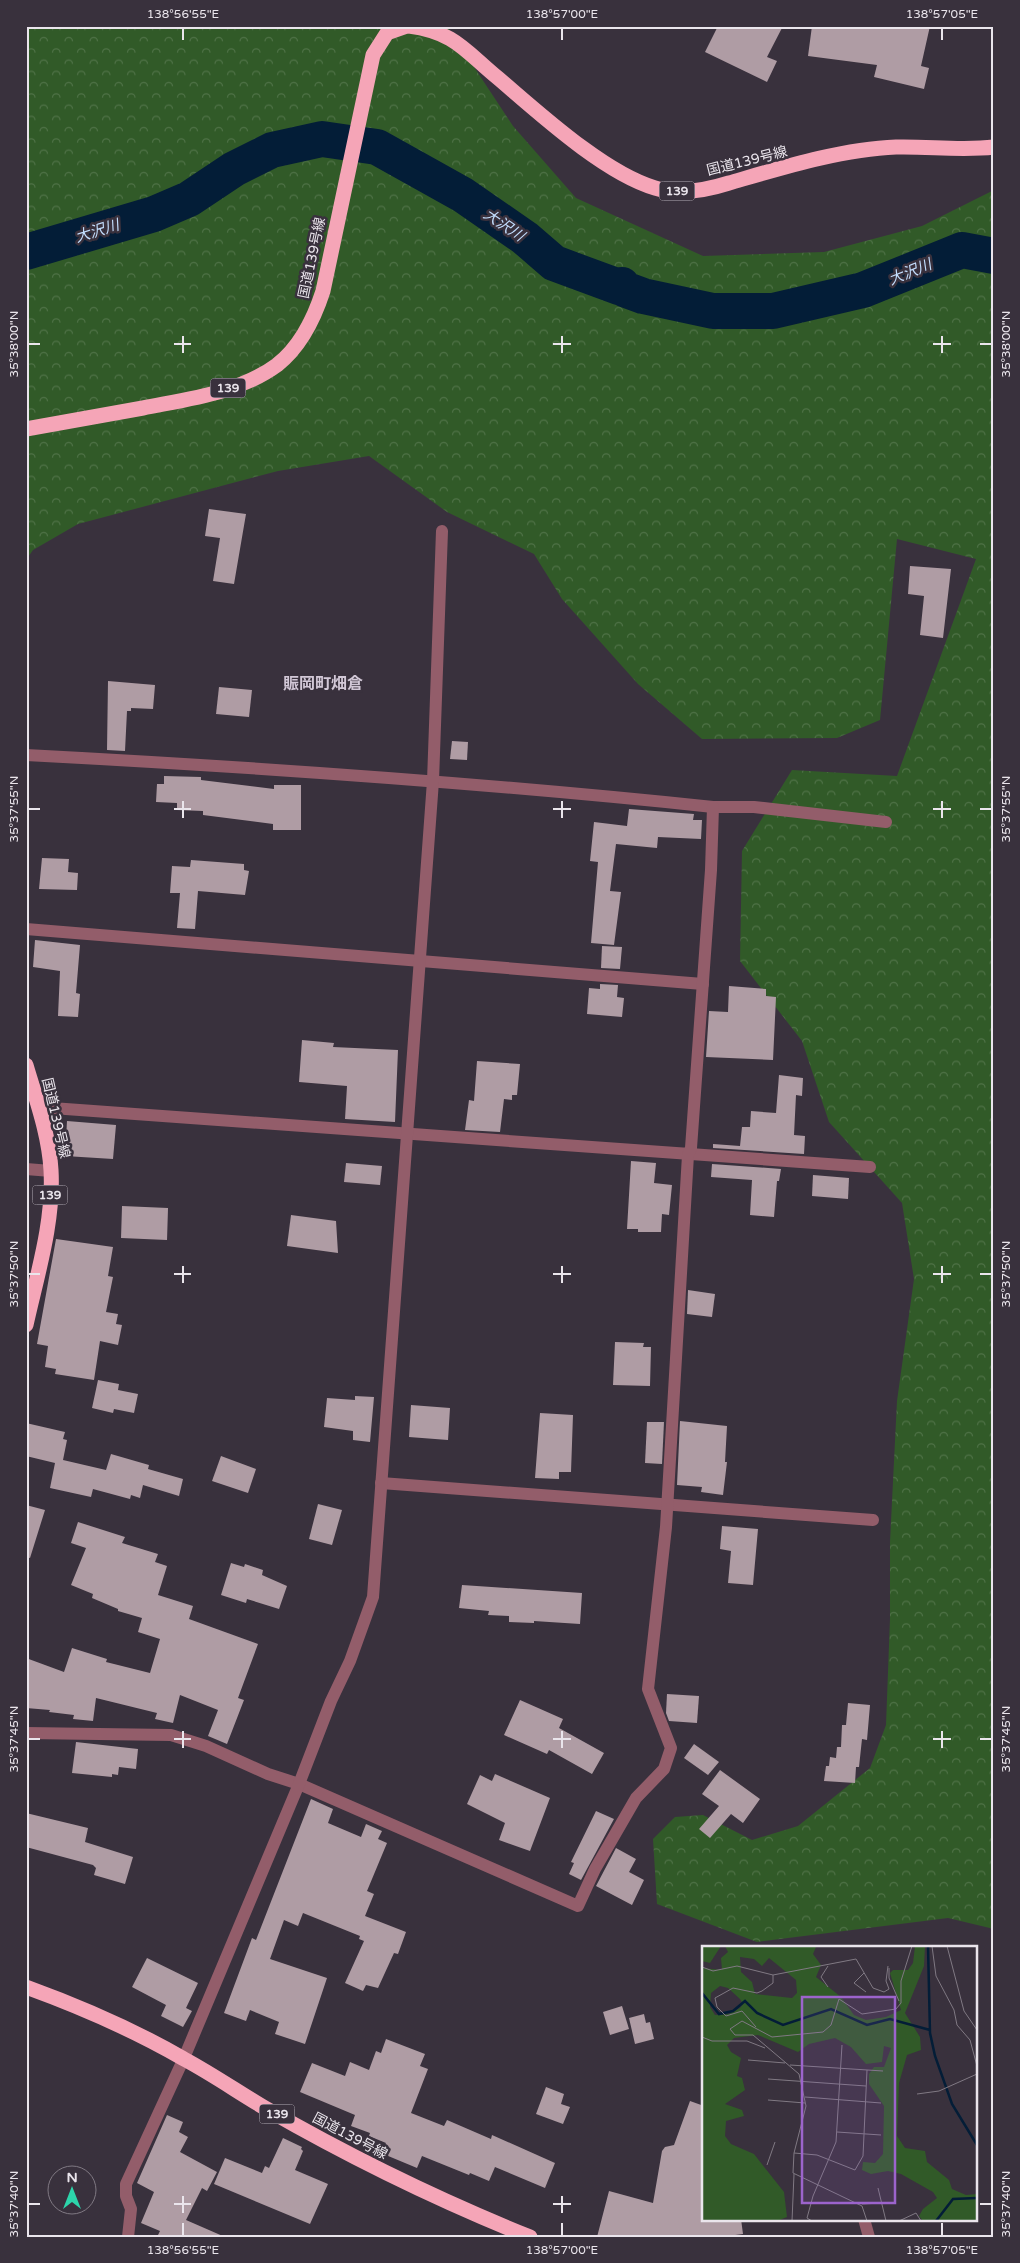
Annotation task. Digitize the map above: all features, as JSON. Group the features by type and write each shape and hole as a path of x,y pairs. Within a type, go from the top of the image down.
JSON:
{"highway":[{"name":"国道139号線","path":"26,429 192,398 232,387 256,378 277,364 293,349 316,312 331,258 334,228 373,55 387,34 408,26 424,28 465,47 496,77 581,146 609,166 656,189 681,191 716,187 844,155 895,147 978,149 994,147"},
{"name":"国道139号線","path":"26,1065 48,1142 51,1171 46,1241 26,1325"},
{"name":"国道139号線","path":"26,1987 118,2024 184,2058 265,2108 379,2170 430,2195 530,2237"}],"street":[{"path":"128,2237 131,2209 126,2196 126,2184 184,2058 299,1784 331,1701 368,1615 372,1597 433,781 442,531"},
{"path":"26,755 182,763 433,781 712,808 754,808 886,822"},
{"path":"26,1733 171,1734 206,1746 268,1774 299,1784 578,1906 595,1870 636,1798 664,1769 671,1748 648,1689 667,1504 688,1155 691,1148 711,870 712,808"},
{"path":"26,929 703,984"},
{"path":"38,1107 870,1167"},
{"path":"26,1169 51,1171"},
{"path":"381,1483 873,1520"},
{"path":"864,2220 868,2237"}],"green space":[{"path":"26,26 447,26 513,126 576,198 703,256 824,252 922,226 994,190 994,1929 948,1918 757,1942 657,1904 653,1839 675,1817 703,1815 752,1840 798,1826 870,1768 886,1725 890,1619 890,1542 897,1401 914,1279 902,1203 829,1122 802,1041 740,961 742,851 792,770 897,776 976,559 897,539 880,720 837,738 702,739 638,684 562,599 534,554 447,512 369,456 278,471 78,524 33,550 26,560"}],"building":[{"path":"718,26 783,26 767,57 777,61 767,82 705,52"},
{"path":"812,26 930,26 921,66 929,68 924,89 874,77 877,65 808,56"},
{"path":"209,509 246,514 234,584 213,581 220,538 205,536"},
{"path":"910,566 951,569 943,638 920,635 924,596 908,594"},
{"path":"108,681 155,685 153,709 131,708 131,711 127,711 125,751 107,750"},
{"path":"219,687 252,690 249,717 216,714"},
{"path":"452,741 468,742 467,760 450,759"},
{"path":"164,776 201,777 201,780 274,789 274,785 301,785 301,830 273,830 273,824 203,815 203,811 177,810 177,803 156,802 157,784 164,784"},
{"path":"629,809 694,814 693,820 702,820 701,839 658,837 657,848 616,844 610,891 621,892 614,945 591,943 598,862 590,861 594,822 627,826"},
{"path":"42,858 69,859 68,872 78,873 77,890 39,889"},
{"path":"191,860 244,864 244,870 249,871 245,895 198,891 195,929 177,928 180,893 170,893 172,866 190,867"},
{"path":"35,940 80,945 76,993 80,994 78,1017 58,1016 60,971 33,967"},
{"path":"602,946 622,947 620,969 601,968"},
{"path":"600,984 618,985 617,997 624,998 622,1017 587,1014 589,988 600,989"},
{"path":"729,986 766,989 766,996 776,997 773,1060 706,1057 709,1011 728,1012"},
{"path":"302,1040 334,1043 333,1047 398,1050 395,1122 345,1119 347,1086 299,1082"},
{"path":"477,1061 520,1064 517,1095 512,1095 512,1100 504,1099 500,1132 465,1130 469,1100 474,1101"},
{"path":"779,1075 803,1078 802,1096 796,1095 794,1135 805,1136 804,1154 713,1148 713,1144 740,1146 742,1127 750,1127 751,1111 776,1113"},
{"path":"67,1121 116,1125 113,1159 65,1156"},
{"path":"631,1161 656,1163 654,1183 672,1185 669,1215 662,1214 661,1232 638,1232 638,1229 627,1229"},
{"path":"346,1163 382,1166 380,1185 344,1182"},
{"path":"712,1164 781,1169 779,1181 777,1181 774,1217 750,1215 752,1180 711,1177"},
{"path":"813,1175 849,1178 848,1199 812,1196"},
{"path":"122,1206 168,1208 167,1240 121,1238"},
{"path":"291,1215 336,1221 338,1253 287,1246"},
{"path":"56,1239 113,1247 108,1276 113,1277 106,1312 118,1314 116,1324 122,1325 118,1345 100,1341 94,1380 55,1374 56,1369 45,1367 48,1346 37,1344"},
{"path":"688,1290 715,1294 712,1317 687,1314"},
{"path":"615,1342 644,1343 643,1347 651,1347 650,1386 613,1385"},
{"path":"98,1380 119,1384 118,1390 138,1394 134,1413 114,1409 113,1413 92,1408"},
{"path":"355,1396 374,1397 370,1442 353,1440 353,1431 324,1427 327,1398 355,1400"},
{"path":"411,1405 450,1408 448,1440 409,1437"},
{"path":"540,1413 573,1415 571,1472 559,1472 559,1479 535,1478"},
{"path":"680,1421 727,1426 725,1462 727,1462 723,1495 701,1492 702,1487 677,1485"},
{"path":"647,1422 664,1422 662,1464 645,1463"},
{"path":"26,1423 65,1432 63,1439 67,1440 63,1460 106,1470 111,1454 149,1465 148,1469 183,1479 179,1496 143,1485 140,1498 131,1495 130,1499 93,1489 91,1497 50,1488 55,1463 26,1456"},
{"path":"221,1456 256,1469 248,1493 212,1481"},
{"path":"318,1504 342,1510 332,1545 309,1539"},
{"path":"26,1505 45,1510 30,1558 26,1557"},
{"path":"78,1522 125,1537 122,1543 158,1554 155,1562 167,1566 158,1595 193,1606 189,1619 258,1644 238,1698 244,1700 227,1744 208,1736 218,1710 180,1695 173,1723 155,1719 157,1713 96,1698 93,1721 73,1719 74,1715 49,1712 50,1710 26,1708 26,1658 64,1672 72,1648 107,1659 106,1662 150,1673 160,1639 138,1632 142,1618 118,1611 118,1609 92,1598 93,1594 71,1585 86,1548 71,1543"},
{"path":"722,1526 758,1529 753,1585 728,1583 731,1551 720,1549"},
{"path":"231,1563 244,1567 245,1564 263,1570 262,1575 287,1586 279,1609 247,1599 246,1603 221,1595"},
{"path":"462,1585 582,1593 580,1624 534,1621 534,1623 509,1622 509,1616 488,1615 489,1611 459,1608"},
{"path":"667,1694 699,1696 697,1723 669,1721 666,1713"},
{"path":"520,1700 563,1719 559,1728 604,1753 592,1774 549,1750 547,1754 504,1735"},
{"path":"848,1703 870,1705 867,1740 862,1739 859,1767 856,1767 855,1783 824,1781 826,1766 829,1766 830,1757 836,1758 837,1747 841,1747 842,1725 846,1725"},
{"path":"76,1742 138,1749 136,1769 119,1767 118,1775 112,1774 112,1777 72,1773"},
{"path":"694,1744 719,1762 708,1775 684,1758"},
{"path":"720,1770 760,1799 743,1823 731,1814 710,1838 699,1829 719,1806 702,1794"},
{"path":"495,1774 550,1798 530,1851 499,1840 505,1823 467,1804 480,1775 492,1781"},
{"path":"311,1799 333,1809 328,1823 361,1837 366,1824 382,1831 378,1839 387,1843 367,1891 374,1894 365,1916 406,1932 398,1954 394,1953 378,1988 366,1985 363,1991 345,1983 364,1941 359,1939 360,1936 303,1913 298,1926 284,1920 270,1959 327,1978 305,2044 275,2034 279,2022 250,2010 246,2021 224,2013 252,1938 256,1940"},
{"path":"596,1811 614,1819 581,1880 569,1874 574,1863 571,1862"},
{"path":"26,1813 88,1828 85,1842 133,1857 125,1884 94,1875 96,1868 93,1865 26,1847"},
{"path":"616,1848 636,1859 629,1872 644,1880 632,1905 596,1886"},
{"path":"147,1958 198,1983 186,2008 192,2011 183,2027 161,2016 166,2005 132,1987"},
{"path":"622,2006 629,2029 610,2035 603,2012"},
{"path":"644,2014 646,2023 650,2022 654,2039 635,2044 629,2018"},
{"path":"386,2039 425,2054 420,2066 428,2069 411,2113 444,2126 447,2120 491,2139 492,2135 555,2163 545,2188 495,2167 489,2181 422,2156 417,2168 381,2153 386,2143 369,2136 370,2133 351,2126 355,2115 300,2092 312,2063 345,2076 350,2062 369,2070 376,2051 381,2053"},
{"path":"546,2087 564,2094 561,2104 570,2107 563,2124 536,2114"},
{"path":"690,2101 702,2105 702,2220 741,2220 743,2234 720,2237 597,2237 609,2191 653,2203 662,2151 665,2147 674,2145"},
{"path":"167,2115 183,2122 179,2132 188,2137 180,2152 217,2172 207,2191 202,2188 186,2220 225,2237 157,2237 160,2231 141,2223 154,2192 137,2183"},
{"path":"283,2138 302,2147 303,2151 295,2170 328,2184 310,2224 214,2184 225,2158 262,2173 265,2166 269,2168"}],"waterway":[{"name":"大沢川","path":"26,252 154,214 189,199 234,169 272,150 322,139 377,147 463,195 525,238 554,263 619,287 622,285 624,289 643,296 713,311 773,311 863,290 962,250 994,256"}],"district":[{"name":"賑岡町畑倉","path":"323,684"}]}
